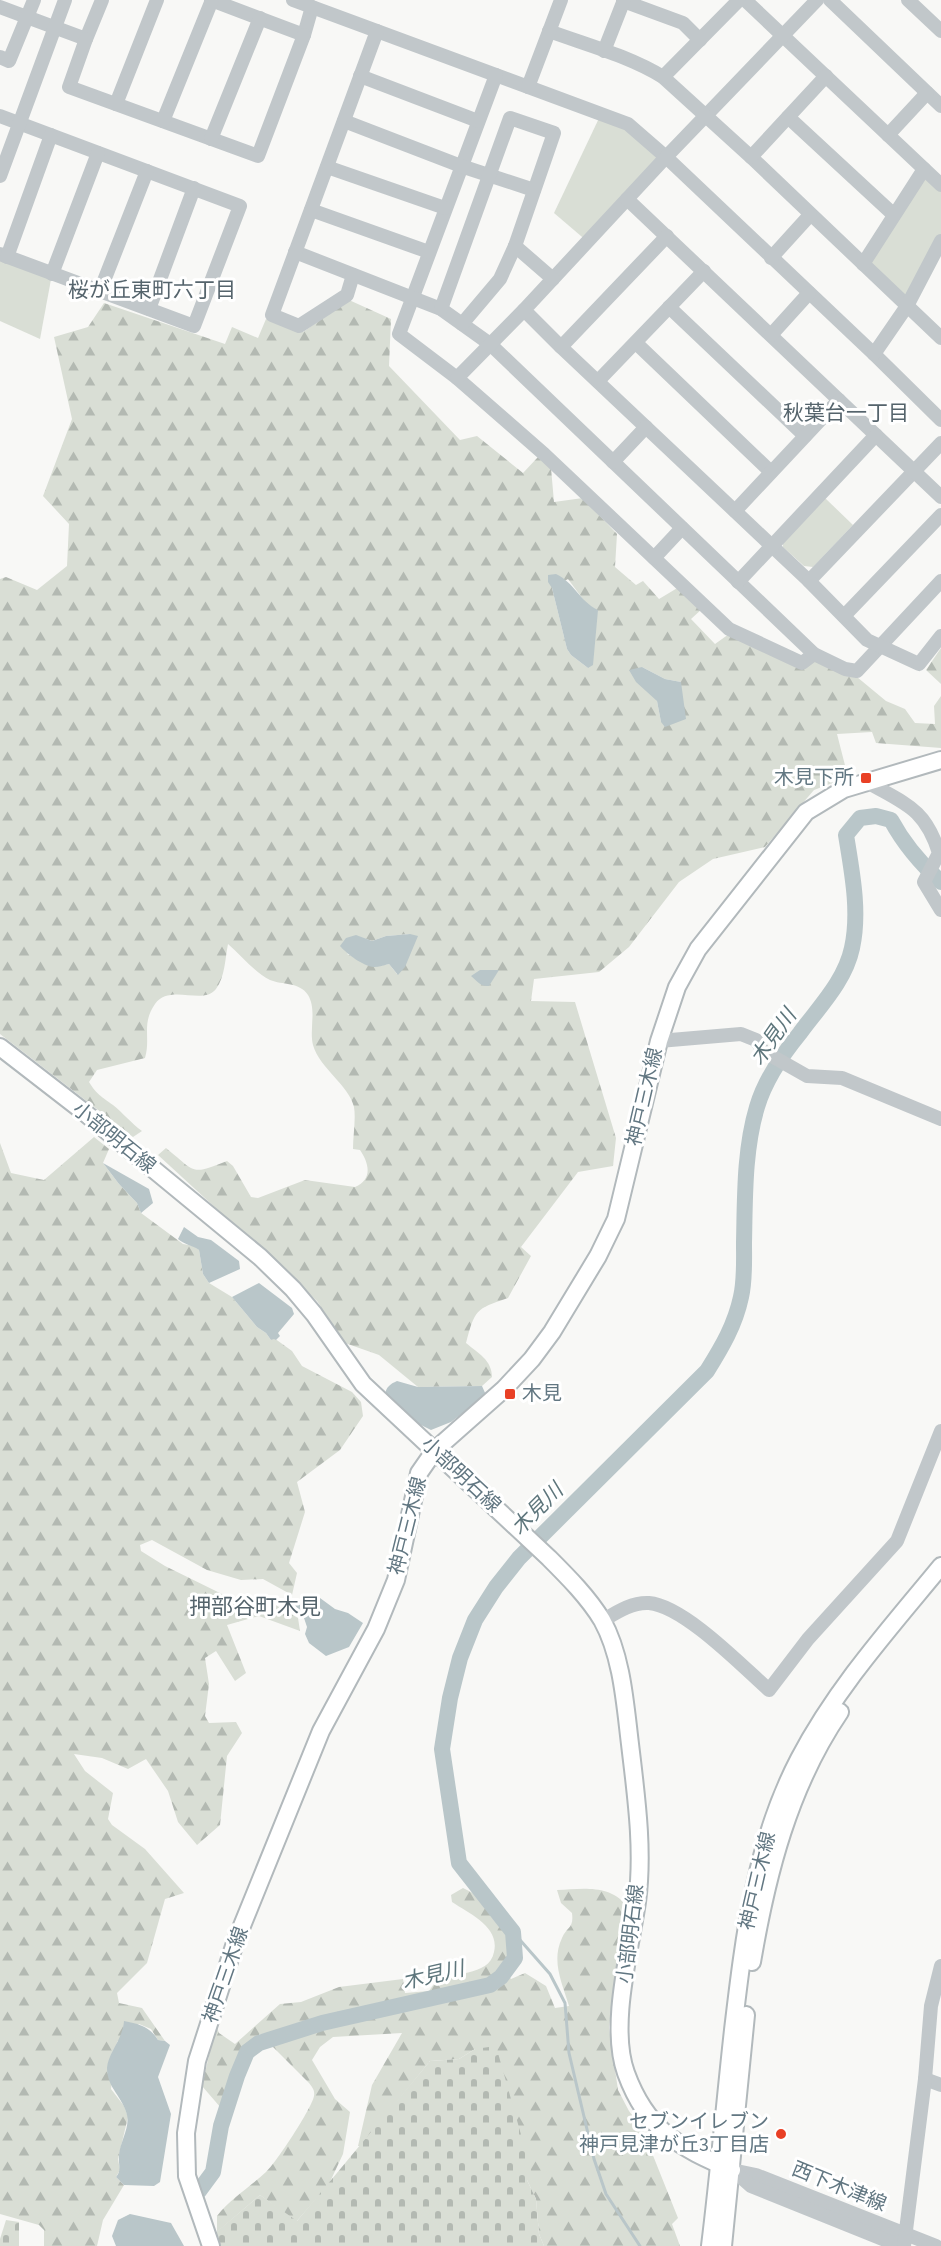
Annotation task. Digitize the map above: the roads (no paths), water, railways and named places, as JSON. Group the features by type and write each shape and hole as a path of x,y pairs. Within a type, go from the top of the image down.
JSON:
{"main road":[{"name":"神戸三木線","path":"211,2246 187,2176 186,2133 197,2061 235,1943 321,1731 376,1629 396,1580 419,1473 435,1450 504,1389 532,1359 552,1332 598,1256 616,1220 659,1041 677,987 698,949 806,812 844,789 941,760"},
{"name":"小部明石線","path":"0,1047 84,1112 260,1257 293,1288 363,1384 549,1558 576,1585 602,1621 614,1651 624,1695 640,1846 637,1898 624,1980 619,2031 625,2071 642,2106 663,2132 694,2154 726,2167"},
{"name":"神戸三木線","path":"723,2246 726,2167 746,1926 755,1878 781,1799 799,1760 830,1706 854,1672 941,1566"},
{"name":"神戸三木線","path":"710,2246 726,2167 752,1966 767,1883 791,1805 809,1766 863,1678 941,1584"}],"street":[{"path":"0,57 9,61 34,0"},
{"path":"0,176 65,0"},
{"path":"102,0 69,87 258,156 312,7"},
{"path":"116,104 157,0"},
{"path":"164,121 211,0 304,34"},
{"path":"293,0 628,124 666,157 941,420"},
{"path":"528,87 561,0"},
{"path":"663,77 740,0"},
{"path":"746,0 941,185"},
{"path":"457,378 525,310 666,157 817,0"},
{"path":"830,0 941,106"},
{"path":"908,0 941,31"},
{"path":"604,51 623,1 683,23 700,40"},
{"path":"0,7 86,39"},
{"path":"211,139 260,18"},
{"path":"353,275 347,295 299,326 272,315 377,31"},
{"path":"549,31 652,70 663,77 751,157 941,338"},
{"path":"496,75 399,334 457,378 544,454 729,629 802,663 814,654"},
{"path":"360,76 478,121"},
{"path":"751,157 826,76"},
{"path":"888,135 927,93"},
{"path":"0,116 194,188 240,206 194,326 3,255 51,135"},
{"path":"788,117 894,215"},
{"path":"441,309 510,118 554,133 515,246 500,279 462,324"},
{"path":"344,121 461,166 534,190"},
{"path":"52,274 98,153"},
{"path":"327,167 445,208"},
{"path":"863,264 924,169"},
{"path":"100,291 147,171"},
{"path":"149,309 194,188"},
{"path":"627,199 941,497"},
{"path":"310,210 429,252"},
{"path":"771,258 810,214"},
{"path":"561,347 667,236"},
{"path":"874,354 907,306 941,241"},
{"path":"515,246 553,279"},
{"path":"295,252 441,309 490,344 814,654 845,669 857,670 941,581"},
{"path":"598,381 704,271"},
{"path":"771,335 808,293"},
{"path":"669,306 805,436"},
{"path":"525,310 561,347 809,581 867,640 919,664 941,636"},
{"path":"636,343 771,472"},
{"path":"735,511 839,400"},
{"path":"613,462 646,428"},
{"path":"738,582 876,435"},
{"path":"809,581 941,443"},
{"path":"844,615 941,515"},
{"path":"654,558 682,528"},
{"path":"867,782 913,808 925,820 939,853 924,882 941,910"},
{"path":"659,1041 741,1034 756,1040 764,1051 807,1076 842,1078 941,1119"},
{"path":"602,1621 632,1605 649,1603 669,1608 688,1619 769,1690 808,1639 897,1541 941,1431"},
{"path":"903,2242 925,2079 931,2006 941,1966"},
{"path":"925,2079 941,2085"},
{"name":"西下木津線","path":"726,2167 756,2175 903,2242 936,2246"}],"waterway":[{"name":"木見川","path":"199,2191 213,2172 221,2126 237,2076 247,2052 259,2043 322,2023 490,1985 501,1977 515,1958 513,1932 459,1863 442,1749 450,1698 460,1658 475,1620 496,1587 519,1558 707,1371 727,1336 735,1317 743,1284 746,1175 757,1107 769,1078 781,1059 844,972 852,948 855,906 846,835 860,818 876,816 891,820 913,853 941,882"},
{"path":"513,1932 550,1974 565,2003 569,2053 594,2159 606,2194 640,2246"}],"place":[{"name":"木見下所","path":"866,778"},
{"name":"木見","path":"510,1394"},
{"name":"セブンイレブン 神戸見津が丘3丁目店","path":"781,2134"}],"district":[{"name":"桜が丘東町六丁目","path":"152,290"},
{"name":"秋葉台一丁目","path":"846,413"},
{"name":"押部谷町木見","path":"255,1607"}]}
